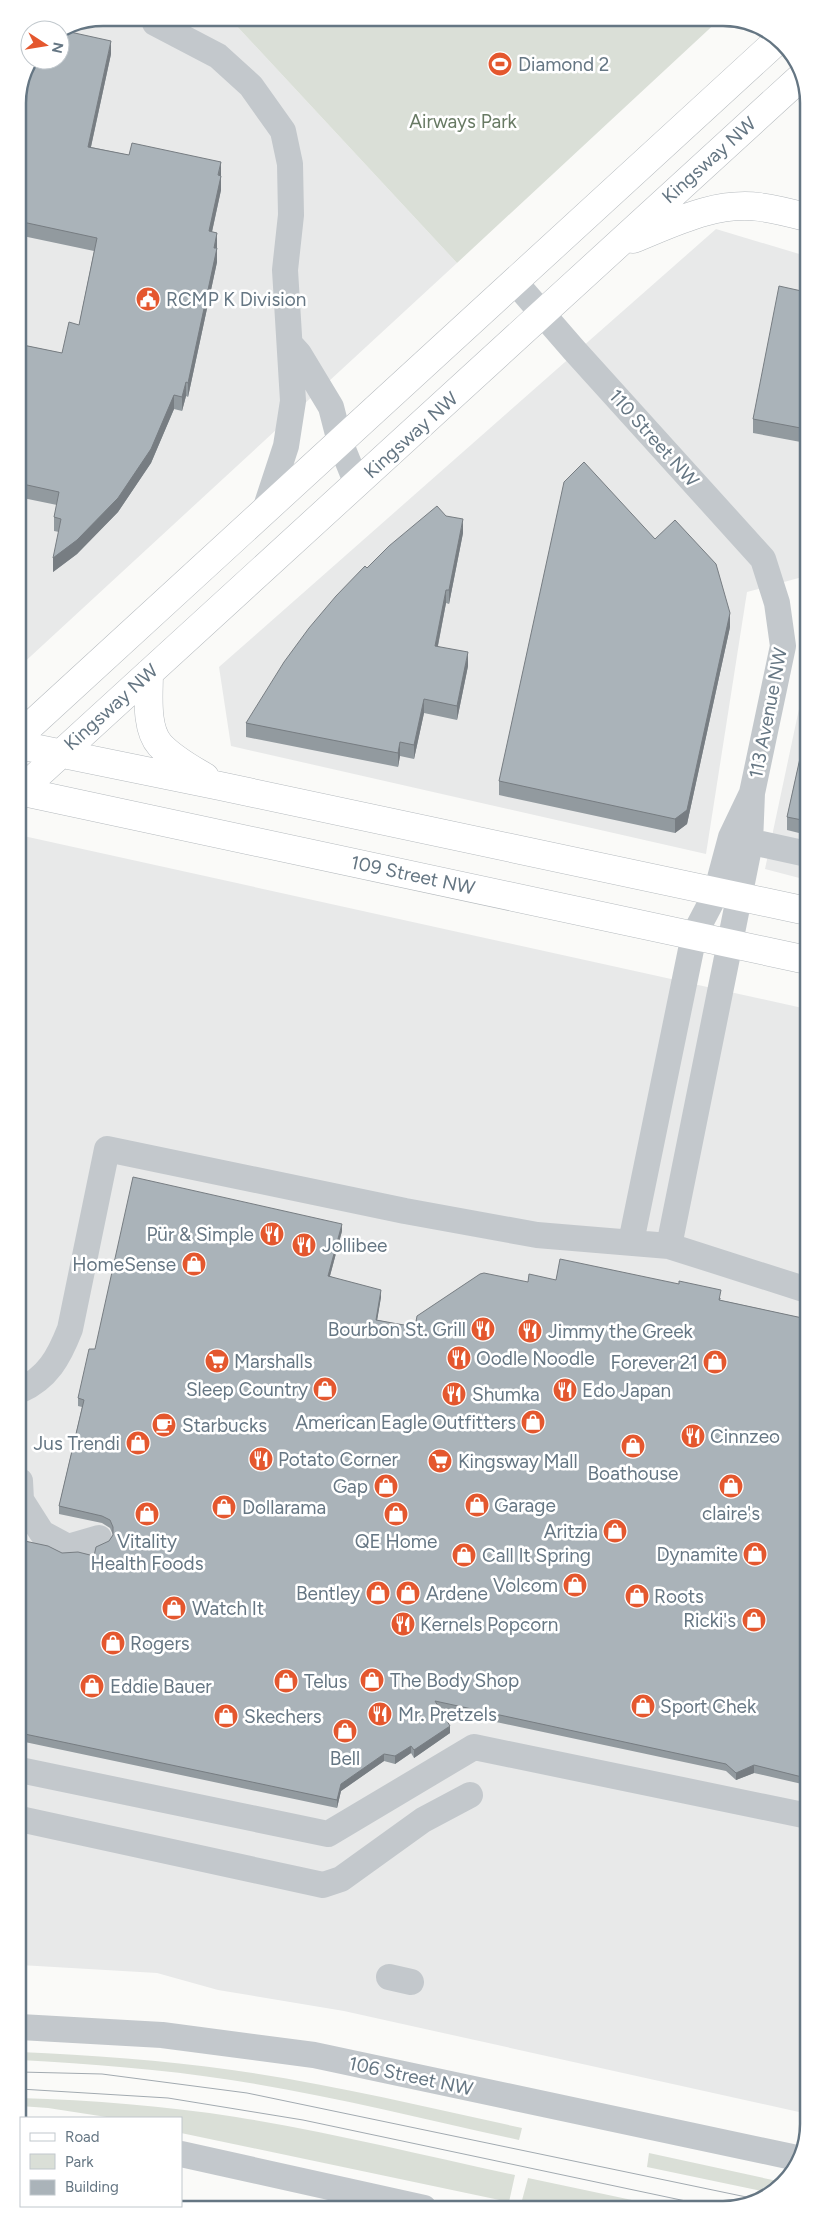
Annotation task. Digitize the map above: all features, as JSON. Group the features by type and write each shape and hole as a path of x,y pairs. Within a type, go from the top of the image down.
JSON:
{"main road":[{"path":"26,729 773,45"},
{"name":"Kingsway NW","path":"26,784 796,81"},
{"path":"615,246 692,215 728,207 759,207 800,216"},
{"path":"149,673 152,728 159,744 182,763 220,786"},
{"path":"26,746 61,752 800,910"},
{"name":"109 Street NW","path":"26,792 800,958"}],"street":[{"path":"161,26 218,56 251,86 282,131 290,164 291,215 286,270 293,401 290,430 266,510"},
{"name":"110 Street NW","path":"515,282 763,560 777,603"},
{"path":"290,343 325,394 356,484"},
{"name":"113 Avenue NW","path":"669,1246 731,943 728,895 783,646 777,603"},
{"path":"740,840 800,853"},
{"name":"113 Avenue NW","path":"631,1242 694,935 728,895"},
{"path":"26,1387 43,1376 60,1356 70,1329 107,1149 537,1236 669,1246 800,1288"},
{"path":"26,1505 42,1534 68,1547 99,1538"},
{"path":"26,1771 328,1834 474,1747 800,1814"},
{"path":"26,1820 323,1885 341,1878 423,1820 470,1795"},
{"name":"106 Street NW","path":"26,2027 162,2035 314,2055 792,2157"},
{"path":"182,2154 392,2201"}],"shaded area":[{"path":"104,26 237,26 457,263 26,661 26,99 28,89 49,70 70,70 70,34 79,30"},
{"path":"716,229 800,254 800,578 747,592 706,854 231,746 219,667"},
{"path":"800,704 800,878 765,869"},
{"name":"Kingsway Mall","path":"26,837 800,1007 800,2112 344,2011 218,1990 157,1973 26,1965"}],"green space":[{"name":"Airways Park","path":"237,26 712,26 457,263"},
{"path":"26,2052 126,2058 232,2070 342,2089 522,2128 519,2140 267,2086 205,2076 100,2065 26,2060"},
{"path":"26,2098 129,2104 236,2117 341,2137 515,2175 509,2201 504,2201 182,2133 182,2117 106,2117 26,2106"},
{"path":"649,2153 774,2180 760,2191 647,2167"},
{"path":"528,2178 637,2201 522,2201"}],"building":[{"name":"RCMP K Division","path":"74,33 111,41 88,147 129,155 132,143 221,162 218,175 221,176 209,231 217,233 214,248 217,248 188,383 186,382 182,397 174,395 151,449 118,498 77,540 53,558 61,519 54,517 59,492 26,485 26,346 62,353 69,322 79,325 97,238 26,223 26,99 34,70 70,70 70,34"},
{"path":"779,286 800,291 800,428 753,419"},
{"path":"584,462 655,539 675,520 716,564 730,613 687,810 675,819 499,781 564,482"},
{"path":"437,506 446,516 463,519 449,590 446,590 435,646 468,652 457,706 424,699 414,745 400,742 398,753 246,723 284,662 336,596 365,566 367,568 389,546"},
{"path":"800,758 800,820 787,817"},
{"name":"Kingsway Mall","path":"133,1177 342,1224 328,1276 381,1290 376,1320 415,1327 417,1316 480,1274 484,1273 528,1282 529,1274 556,1280 560,1259 679,1284 679,1281 721,1290 719,1300 800,1317 800,1776 754,1765 736,1773 726,1764 435,1701 450,1726 414,1750 411,1746 395,1756 384,1754 341,1784 337,1800 26,1734 26,1541 48,1546 62,1553 78,1552 94,1556 96,1547 109,1541 113,1535 113,1527 110,1520 102,1516 59,1506 84,1400 78,1398 89,1349 95,1349"}],"tram line":[{"path":"26,2072 102,2074 247,2093 746,2197"},
{"path":"26,2089 168,2098 303,2120 686,2201"}],"place":[{"name":"Diamond 2","path":"500,64"},
{"name":"RCMP K Division","path":"148,299"},
{"name":"Pür & Simple","path":"272,1234"},
{"name":"Jollibee","path":"304,1245"},
{"name":"HomeSense","path":"194,1264"},
{"name":"Bourbon St. Grill","path":"483,1329"},
{"name":"Jimmy the Greek","path":"530,1331"},
{"name":"Oodle Noodle","path":"459,1358"},
{"name":"Marshalls","path":"217,1361"},
{"name":"Forever 21","path":"715,1362"},
{"name":"Sleep Country","path":"325,1389"},
{"name":"Edo Japan","path":"565,1390"},
{"name":"Shumka","path":"454,1394"},
{"name":"American Eagle Outfitters","path":"533,1422"},
{"name":"Starbucks","path":"164,1425"},
{"name":"Cinnzeo","path":"693,1436"},
{"name":"Jus Trendi","path":"138,1443"},
{"name":"Boathouse","path":"633,1446"},
{"name":"Potato Corner","path":"261,1459"},
{"name":"Kingsway Mall","path":"440,1461"},
{"name":"Gap","path":"386,1486"},
{"name":"claire's","path":"731,1486"},
{"name":"Garage","path":"477,1505"},
{"name":"Dollarama","path":"224,1507"},
{"name":"Vitality Health Foods","path":"147,1514"},
{"name":"QE Home","path":"396,1514"},
{"name":"Aritzia","path":"615,1531"},
{"name":"Dynamite","path":"755,1554"},
{"name":"Call It Spring","path":"464,1555"},
{"name":"Volcom","path":"575,1585"},
{"name":"Bentley","path":"378,1593"},
{"name":"Ardene","path":"408,1593"},
{"name":"Roots","path":"637,1596"},
{"name":"Watch It","path":"174,1608"},
{"name":"Ricki's","path":"754,1620"},
{"name":"Kernels Popcorn","path":"403,1624"},
{"name":"Rogers","path":"113,1643"},
{"name":"The Body Shop","path":"372,1680"},
{"name":"Telus","path":"286,1681"},
{"name":"Eddie Bauer","path":"92,1686"},
{"name":"Sport Chek","path":"643,1706"},
{"name":"Mr. Pretzels","path":"380,1714"},
{"name":"Skechers","path":"226,1716"},
{"name":"Bell","path":"345,1731"}]}
